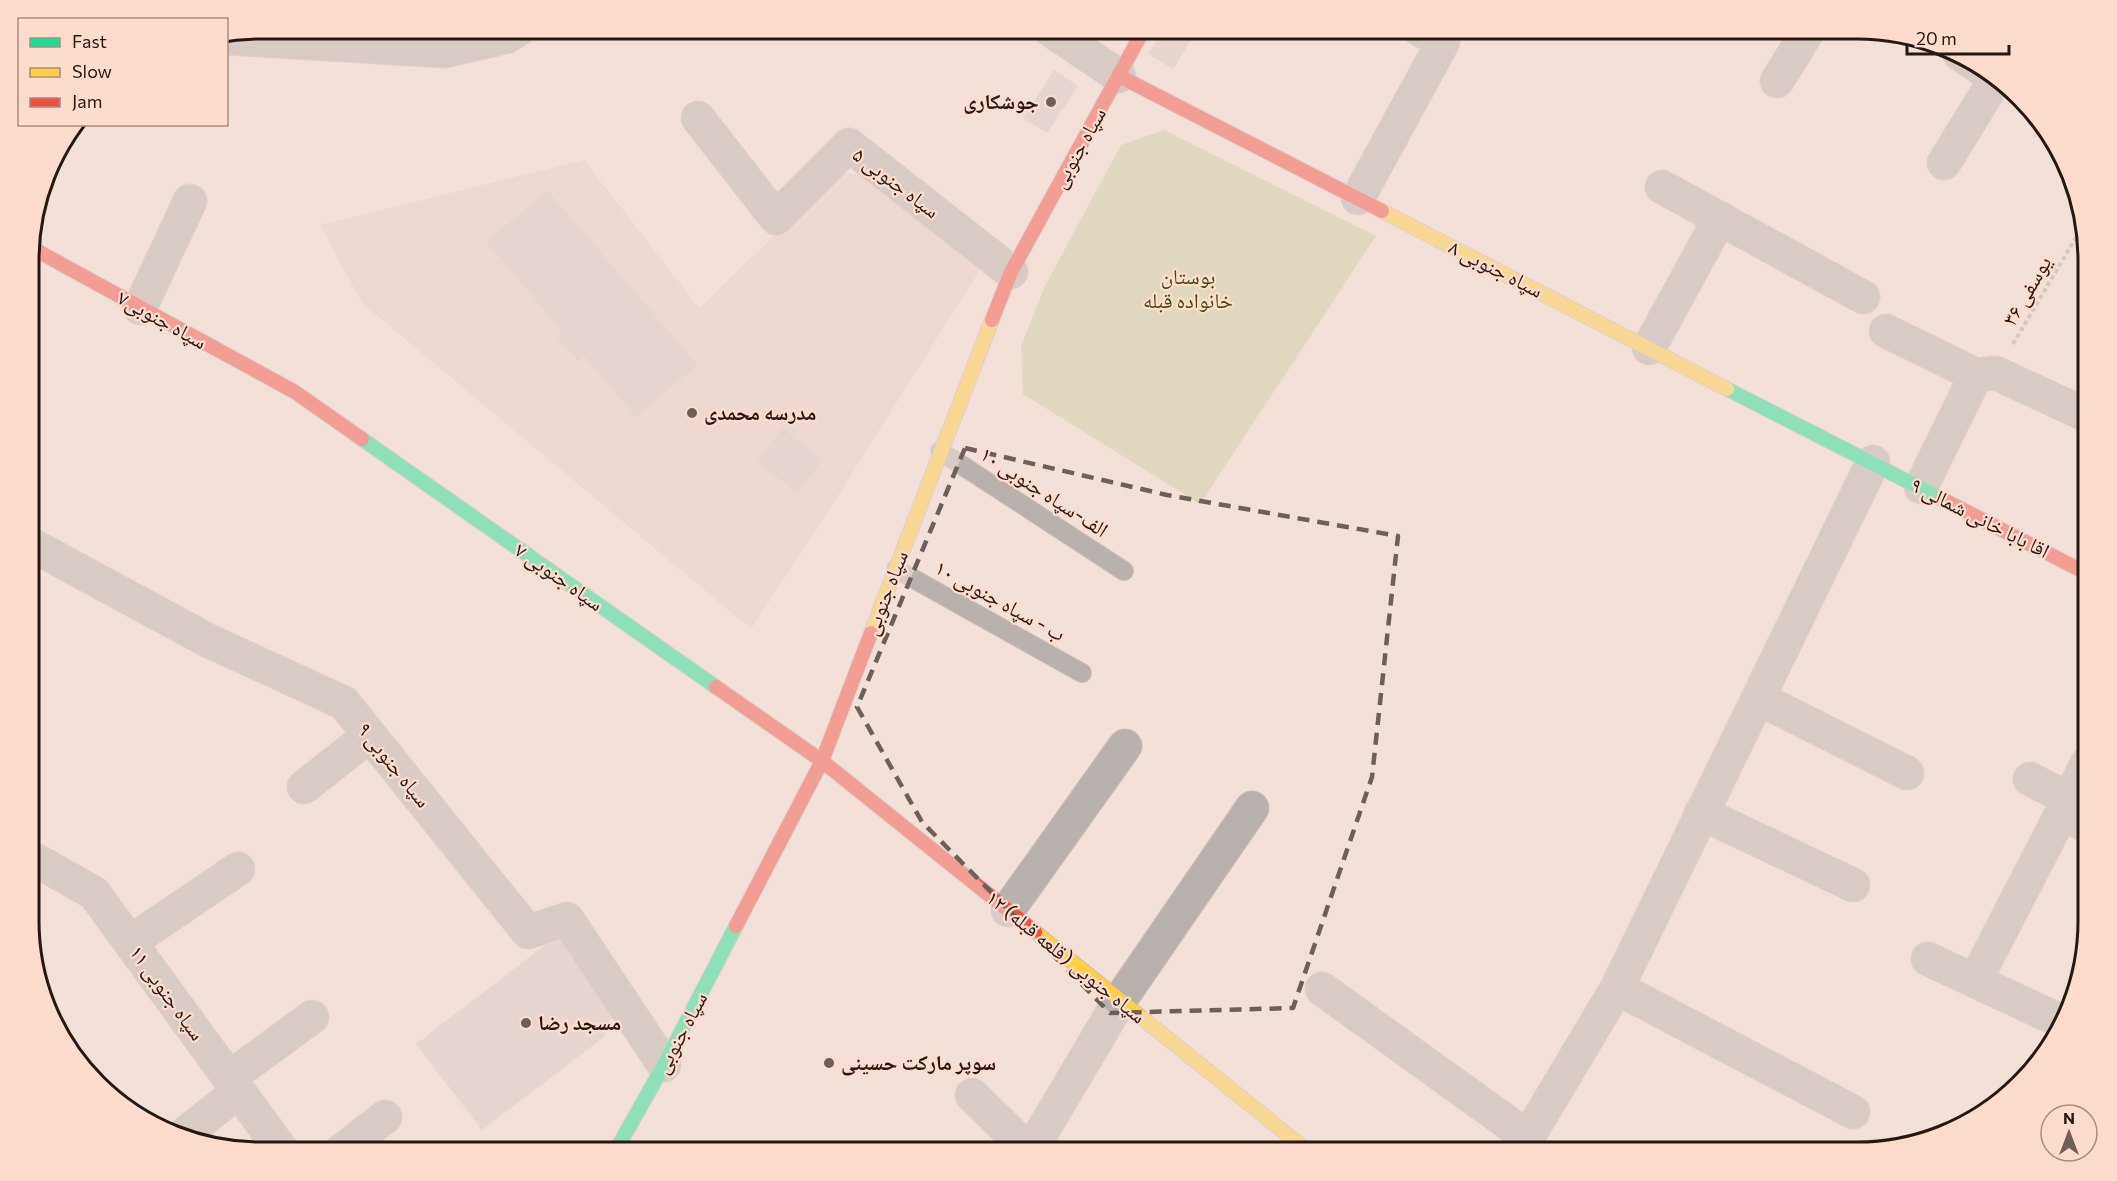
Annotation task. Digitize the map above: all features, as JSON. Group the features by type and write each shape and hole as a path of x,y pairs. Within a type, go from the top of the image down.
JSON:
{"street":[{"path":"244,39 445,51 497,39"},
{"path":"1065,39 1119,76"},
{"name":"سپاه جنوبی","path":"621,1142 664,1065 822,761 1011,272 1138,39"},
{"path":"1358,198 1443,42 1438,39"},
{"path":"1777,81 1802,39"},
{"name":"۸ سپاه جنوبی","path":"1119,76 1873,462"},
{"path":"1944,163 1992,85"},
{"name":"۵ سپاه جنوبی","path":"698,118 776,218 849,145 1011,272"},
{"path":"1662,187 1863,297"},
{"path":"141,308 190,201"},
{"path":"1649,348 1720,218"},
{"name":"سپاه جنوبی۷","path":"39,252 295,392"},
{"path":"1886,331 2078,411"},
{"path":"1921,487 1986,374"},
{"name":"۷ سپاه جنوبی","path":"295,392 822,761"},
{"path":"1526,1142 1617,988 1873,462"},
{"name":"۹ اقا بابا خانی شمالی","path":"1873,462 2078,569"},
{"name":"۹ سپاه جنوبی","path":"39,549 207,640 344,703 528,932 567,919 664,1065"},
{"path":"1758,698 1907,773"},
{"path":"304,788 370,735"},
{"path":"1008,910 1125,746"},
{"name":"۱۲ سپاه جنوبی (قلعه قبله)","path":"822,761 1297,1142"},
{"path":"2030,779 2073,812"},
{"path":"1975,981 2073,812 2078,795"},
{"path":"1036,1142 1120,1000 1252,808"},
{"path":"1701,813 1853,885"},
{"name":"۱۱ سپاه جنوبی","path":"39,862 94,893 276,1142"},
{"path":"130,942 238,869"},
{"path":"1928,959 2050,1016"},
{"path":"1617,988 1853,1112"},
{"path":"1322,989 1520,1142"},
{"path":"188,1130 234,1085 312,1017"},
{"path":"972,1095 1020,1142"},
{"path":"353,1142 385,1118"}],"lane":[{"name":"۱۰ الف-سپاه جنوبی","path":"940,451 1124,571"},
{"name":"۱۰ ب - سپاه جنوبی","path":"896,569 1082,673"}],"path":[{"name":"یوسفی ۳۶","path":"1986,374 2077,235"}],"highlighted area":[{"path":"965,448 1167,495 1398,536 1372,777 1293,1008 1110,1013 922,822 857,707"}],"shaded area":[{"name":"مدرسه محمدی","path":"584,160 699,308 833,179 847,173 865,175 983,265 824,518 751,629 362,303 320,225"}],"green space":[{"name":"بوستان خانواده قبله","path":"1164,130 1376,236 1200,504 1023,394 1021,346 1045,286 1121,145"}],"building":[{"path":"1158,39 1192,39 1173,69 1148,54"},
{"name":"جوشکاری","path":"1054,70 1078,86 1047,133 1023,118"},
{"path":"547,190 698,365 636,417 584,356 578,361 556,336 562,331 486,242"},
{"path":"783,428 823,460 797,493 757,461"},
{"name":"مسجد رضا","path":"557,936 614,1010 604,1037 482,1130 416,1044"}],"traffic: fast":[{"path":"1727,389 1942,499"},
{"path":"362,439 716,687"},
{"path":"621,1142 664,1065 736,926"}],"traffic: slow":[{"path":"1382,211 1727,389"},
{"path":"871,633 992,320"},
{"path":"1035,932 1297,1142"}],"traffic: jam":[{"path":"992,320 1011,272 1139,39"},
{"path":"1119,76 1382,211"},
{"path":"39,252 295,392 362,439"},
{"path":"1942,499 2078,569"},
{"path":"736,926 822,761 871,633"},
{"path":"716,687 822,761 1035,932"}],"place":[{"name":"جوشکاری","path":"1051,102"},
{"name":"مدرسه محمدی","path":"692,413"},
{"name":"مسجد رضا","path":"526,1023"},
{"name":"سوپر مارکت حسینی","path":"829,1063"}]}
